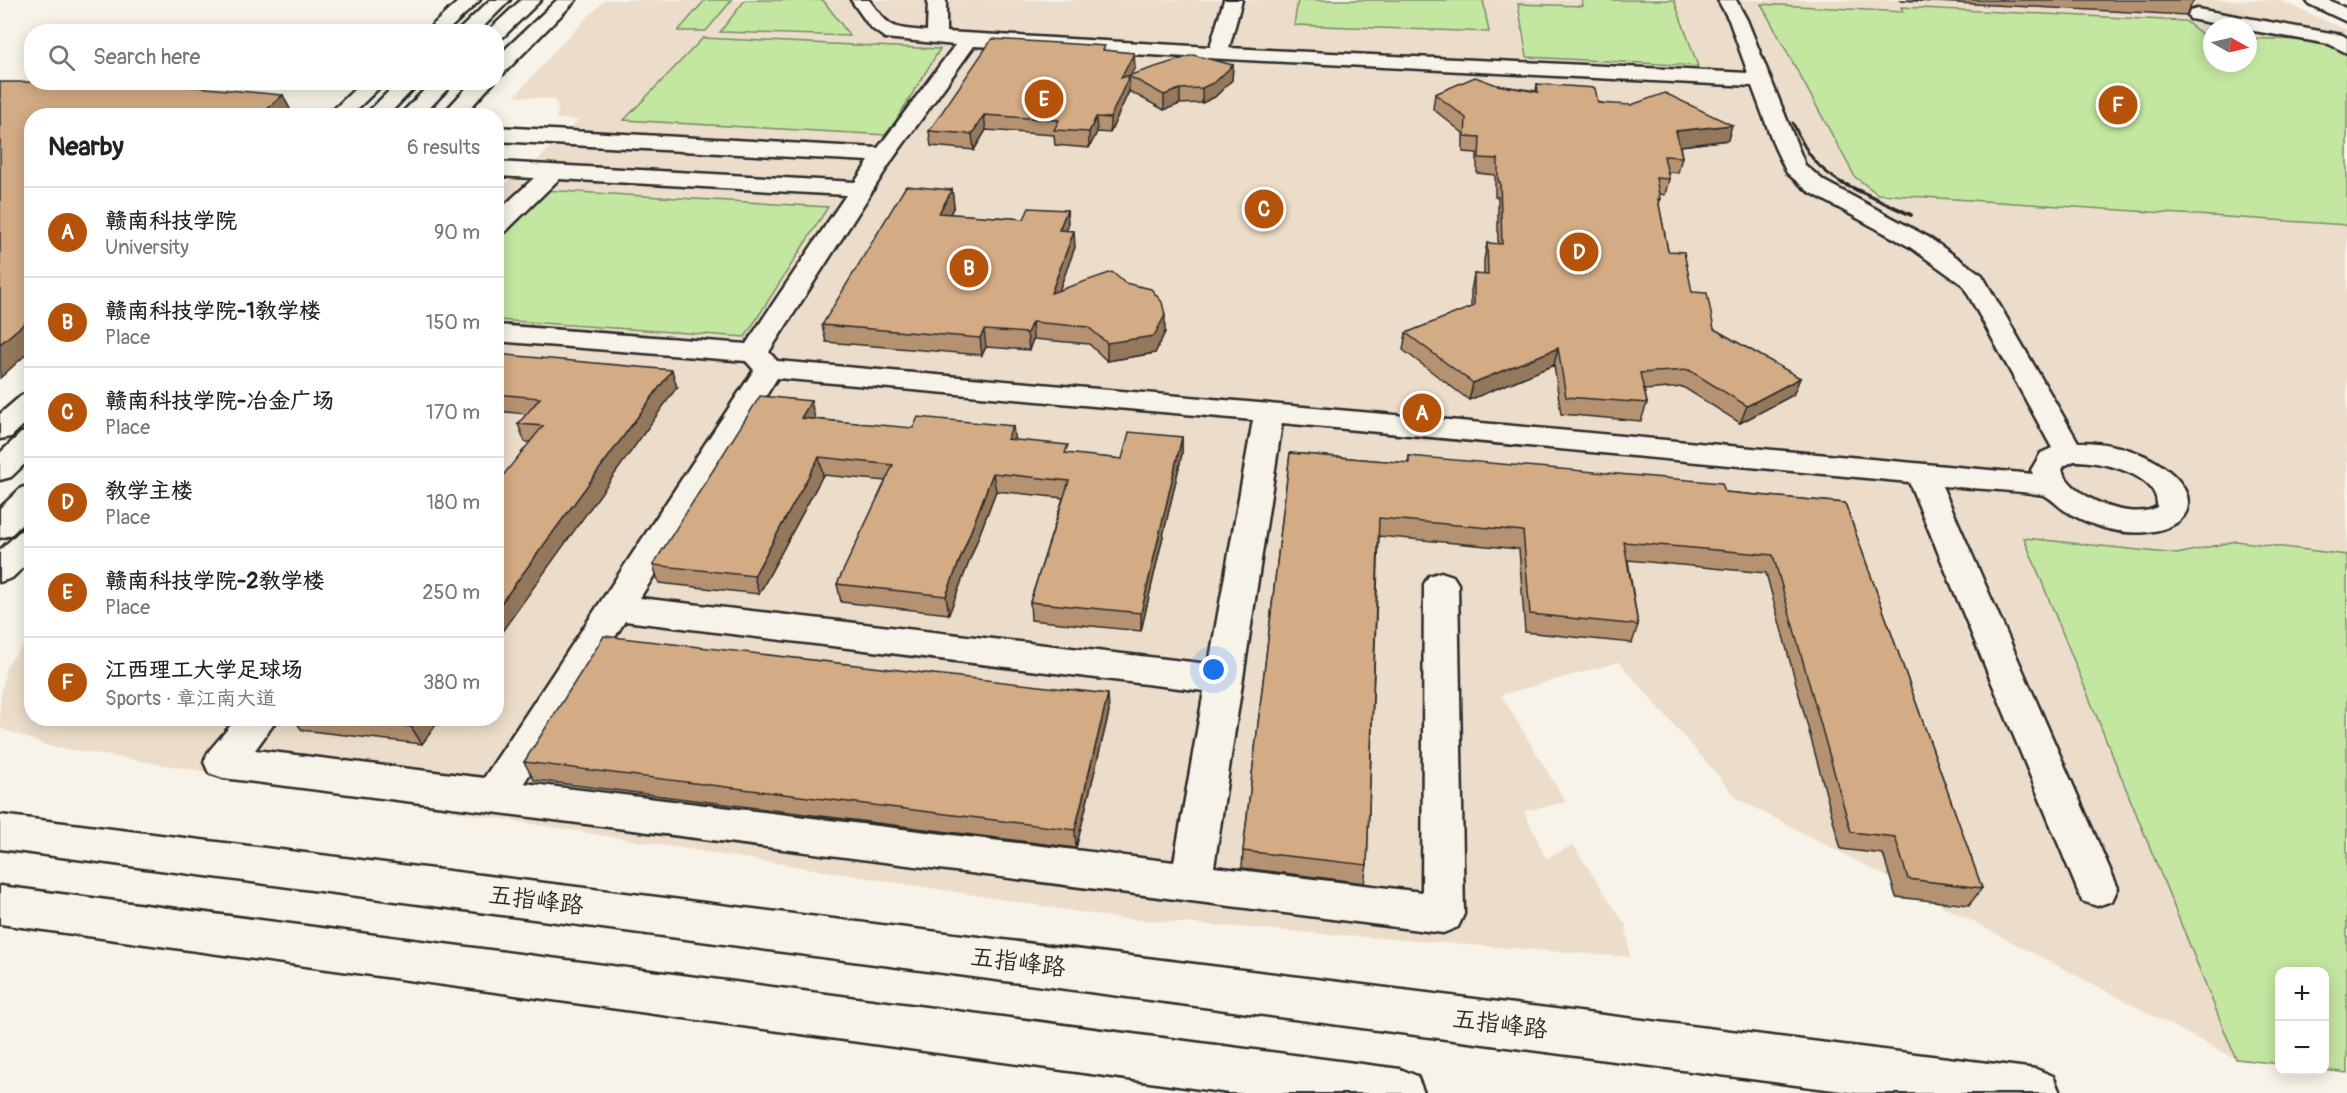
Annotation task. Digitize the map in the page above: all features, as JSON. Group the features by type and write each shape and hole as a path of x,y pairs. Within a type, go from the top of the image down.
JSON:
{"street":[{"path":"443,24 471,0"},
{"path":"475,24 501,0"},
{"path":"504,26 532,0"},
{"path":"504,62 567,0"},
{"path":"860,0 877,23 892,34 1218,54 1760,80"},
{"path":"936,37 937,0"},
{"path":"1218,54 1233,0"},
{"path":"1727,0 1738,20 1795,168 1816,186 1919,242 1973,280 2069,452"},
{"path":"2179,0 2196,17 2335,39 2347,46"},
{"path":"2315,0 2347,16"},
{"path":"2334,0 2347,6"},
{"path":"495,795 615,607 861,189 969,40"},
{"path":"346,108 366,90"},
{"path":"382,108 402,90"},
{"path":"417,108 436,90"},
{"path":"459,108 476,90"},
{"path":"504,134 884,155"},
{"path":"504,170 861,189"},
{"path":"504,219 552,173"},
{"path":"504,334 1269,413 2053,486"},
{"path":"0,430 24,408"},
{"path":"1191,883 1269,413"},
{"path":"0,470 24,448"},
{"path":"2069,452 2100,452 2147,471 2168,490 2173,501 2172,510 2165,518 2152,522 2117,521 2080,507 2053,486 2048,475 2051,460 2069,452"},
{"path":"1921,473 2097,888"},
{"path":"0,527 24,503"},
{"path":"0,570 24,547"},
{"path":"252,726 223,762 1443,914 1442,584"},
{"path":"615,607 1225,680"},
{"name":"五指峰路","path":"0,832 2036,1093"},
{"path":"0,905 1400,1093"}],"shaded area":[{"path":"605,0 2279,0 2347,30 2347,1073 2329,1071 2329,967 2275,967 2275,1064 2236,1059 1738,799 1619,662 1501,695 1566,802 1524,811 1546,858 1573,845 1626,926 1630,957 1116,918 48,746 0,728 0,702 6,666 24,644 24,726 504,726 504,185 513,177 521,177 578,120 556,119 558,109 554,99 515,96 561,44"}],"green space":[{"path":"705,0 732,0 706,31 678,31"},
{"path":"745,0 823,0 850,36 720,32"},
{"path":"1298,0 1483,0 1489,32 1294,25"},
{"path":"1582,0 1674,0 1698,66 1527,57 1518,4 1583,6"},
{"path":"1761,4 1903,12 1901,7 2185,21 2203,35 2203,72 2257,72 2257,38 2330,41 2347,53 2347,225 1878,194 1855,177"},
{"path":"703,38 940,49 887,135 624,120"},
{"path":"543,190 828,207 745,337 504,320 504,229"},
{"path":"2024,538 2177,554 2236,541 2347,555 2347,1073 2329,1071 2329,967 2275,967 2275,1064 2236,1059"}],"building":[{"path":"992,39 1105,46 1103,50 1134,53 1121,78 1193,55 1233,65 1215,82 1202,88 1180,89 1164,95 1129,76 1110,118 1096,117 1089,132 1054,130 1059,120 984,115 972,134 929,131"},
{"path":"1475,77 1497,85 1538,92 1537,84 1595,88 1598,103 1631,105 1665,93 1732,125 1676,131 1682,157 1664,156 1669,179 1656,178 1668,251 1684,252 1692,292 1707,293 1714,329 1800,378 1747,406 1689,370 1640,373 1647,403 1566,397 1558,348 1473,383 1406,333 1474,306 1474,274 1488,275 1487,243 1502,244 1498,159 1479,158 1480,137 1465,136 1466,118 1435,94"},
{"path":"0,82 24,82 24,90 229,90 283,95 268,108 24,108 24,324 0,344"},
{"path":"906,186 952,190 939,213 1024,219 1029,208 1067,210 1059,230 1074,231 1051,293 1112,272 1125,283 1151,289 1162,302 1165,315 1154,336 1107,343 1088,327 1032,322 1027,333 984,330 980,338 822,325"},
{"path":"504,355 672,370 504,599 504,474 543,426 518,424 540,398 504,395"},
{"path":"760,396 811,401 801,418 913,428 918,417 1013,426 1007,439 1068,445 1065,453 1122,459 1129,432 1182,437 1141,613 1030,602 1069,481 993,473 946,596 837,584 893,465 819,457 754,576 653,565"},
{"path":"1290,453 1409,463 1409,456 1722,483 1725,492 1845,503 1982,888 1908,879 1895,837 1851,832 1773,555 1624,542 1638,625 1530,614 1523,531 1379,518 1367,865 1243,851"},
{"path":"604,636 1108,694 1075,830 524,762"}],"railway":[{"path":"1793,123 1813,159 1842,183"},
{"path":"1842,183 1911,215"}],"place":[{"name":"赣南科技学院-2教学楼","path":"1044,99"},
{"name":"江西理工大学足球场","path":"2118,105"},
{"name":"赣南科技学院-冶金广场","path":"1264,209"},
{"name":"教学主楼","path":"1579,252"},
{"name":"赣南科技学院-1教学楼","path":"969,268"},
{"name":"赣南科技学院","path":"1422,413"}]}
